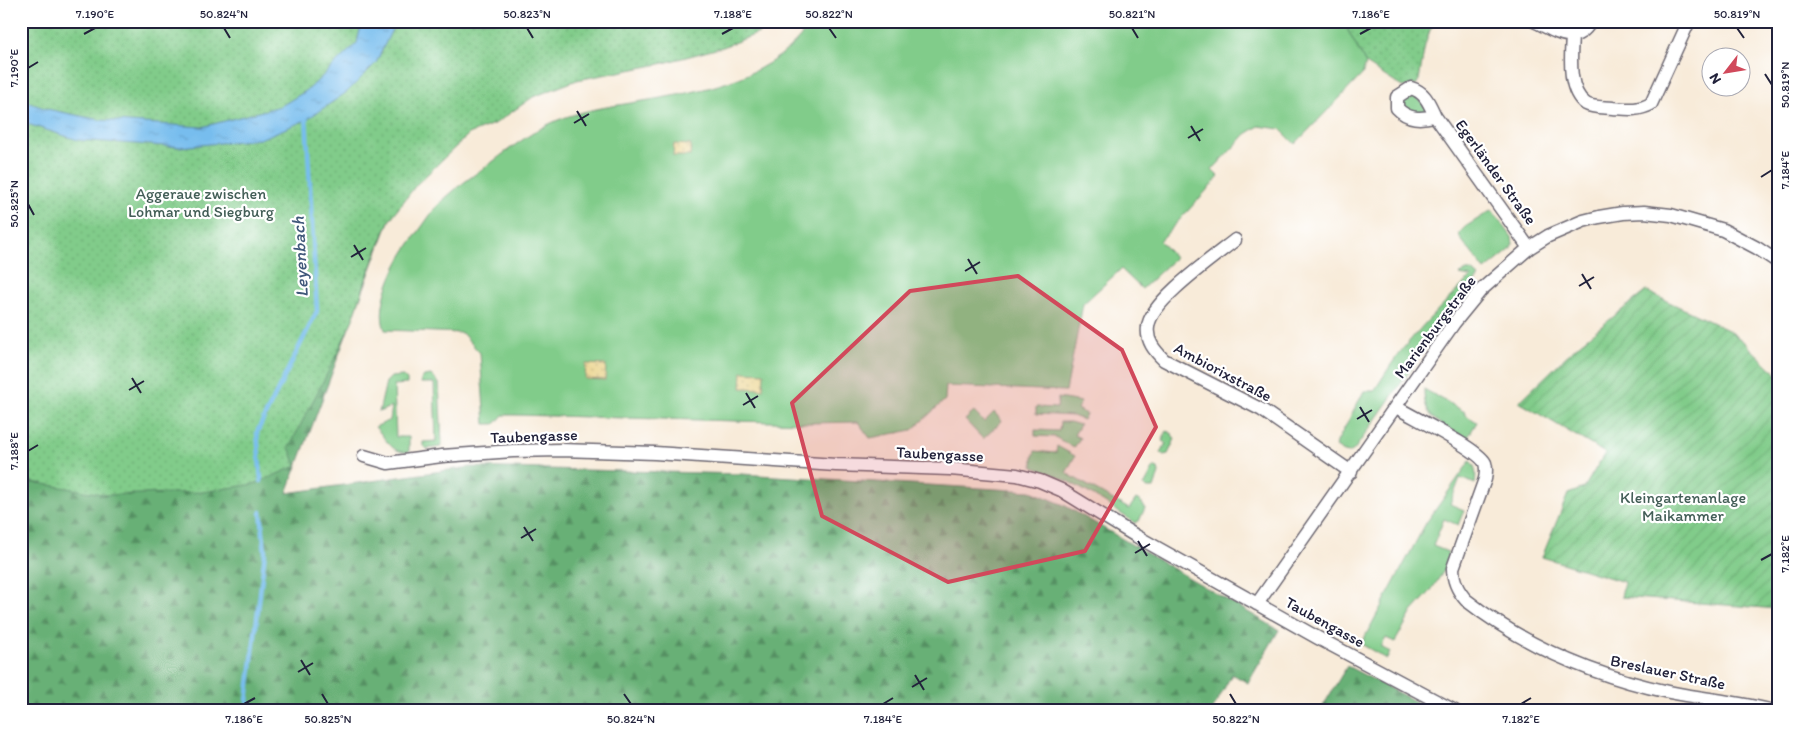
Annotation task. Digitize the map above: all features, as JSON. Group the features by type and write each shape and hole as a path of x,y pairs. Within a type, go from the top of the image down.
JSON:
{"street":[{"path":"1534,21 1572,36 1583,33 1591,21"},
{"path":"1572,36 1572,76 1576,91 1583,101 1590,106 1640,110 1651,104 1689,21"},
{"name":"Egerländer Straße","path":"1435,116 1530,248"},
{"name":"Marienburgstraße","path":"1257,604 1454,323 1481,290 1530,248 1548,236 1582,221 1623,213 1659,213 1723,230 1757,248 1778,262"},
{"name":"Ambiorixstraße","path":"1235,240 1186,280 1155,310 1148,327 1151,344 1155,352 1164,360 1262,410 1351,472"},
{"name":"Breslauer Straße","path":"1396,407 1473,450 1484,463 1487,470 1452,568 1455,583 1466,600 1516,635 1555,655 1599,674 1671,692 1774,711"},
{"name":"Taubengasse","path":"364,456 388,463 442,456 512,451 646,452 836,465 950,469 1017,475 1040,481 1061,490 1136,536 1257,604 1455,711"}],"highlighted area":[{"path":"1018,276 1122,350 1156,427 1085,551 948,582 822,516 792,403 910,291"}],"green space":[{"name":"Aggeraue zwischen Lohmar und Siegburg","path":"21,21 768,21 759,33 723,47 660,64 577,80 533,97 496,123 469,134 416,185 389,221 369,270 354,317 289,447 296,466 254,484 202,492 107,495 21,480"},
{"path":"812,21 1343,21 1366,64 1362,75 1295,144 1280,129 1259,126 1246,134 1212,170 1219,177 1160,241 1175,258 1142,289 1121,269 1083,304 1066,391 946,386 945,400 912,430 870,438 858,422 809,423 503,415 495,424 485,424 480,353 462,333 385,330 383,309 385,297 398,263 433,211 446,197 468,179 515,145 558,120 600,108 666,97 714,86 737,79 759,69 779,56 797,40"},
{"path":"1343,21 1438,21 1430,30 1425,45 1419,80 1416,85 1402,87 1366,64"},
{"path":"21,62 391,216 287,493 470,467 741,474 1031,491 1064,505 1279,630 1248,683 1232,674 1212,711 21,711"},
{"path":"1416,94 1426,108 1424,112 1411,111 1404,106 1403,103 1410,96"},
{"path":"1492,210 1512,237 1513,244 1510,250 1485,270 1460,238 1459,233"},
{"path":"1464,271 1472,271 1479,277 1463,295 1354,450 1349,453 1336,447 1364,391 1374,391 1406,345 1471,277 1459,275"},
{"name":"Kleingartenanlage Maikammer","path":"1646,291 1728,330 1743,341 1778,375 1778,609 1621,597 1624,582 1542,557 1568,494 1584,488 1605,453 1519,402 1579,344"},
{"path":"431,375 439,383 442,444 440,447 427,449 423,446 423,442 436,441 434,383 421,383 421,380 424,376"},
{"path":"403,376 407,380 407,384 394,385 396,437 409,437 409,452 393,448 375,427 390,420 392,406 379,412 386,382 391,377"},
{"path":"1424,389 1465,412 1464,414 1477,422 1468,437 1466,438 1442,425 1431,415 1427,408"},
{"path":"1058,398 1081,402 1077,409 1086,414 1083,420 1073,416 1036,414 1036,407 1057,408"},
{"path":"974,412 984,422 994,412 1002,421 983,439 965,420"},
{"path":"1060,422 1080,425 1074,435 1080,438 1074,448 1055,437 1035,436 1035,430 1059,431"},
{"path":"1167,431 1175,439 1168,454 1164,455 1161,453 1166,443 1162,441"},
{"path":"1057,446 1075,456 1066,473 1129,509 1136,499 1141,502 1145,508 1139,521 1135,523 1073,484 1033,467 1035,451 1056,453"},
{"path":"1470,461 1475,469 1475,484 1460,478 1450,504 1464,510 1458,525 1444,519 1433,546 1448,552 1445,569 1430,592 1412,612 1395,642 1386,638 1381,647 1390,652 1387,659 1361,644 1426,523"},
{"path":"1154,467 1158,469 1159,473 1154,488 1148,488 1144,486"},
{"path":"1347,666 1434,711 1320,711"}],"sand":[{"path":"674,144 691,145 690,156 673,156"},
{"path":"586,364 606,365 605,380 585,379"},
{"path":"742,372 764,373 763,389 741,388"}],"water":[{"path":"362,21 396,21 376,63 347,92 306,120 260,139 180,147 78,140 21,122 21,100 47,109 100,120 202,127 281,106 309,89 357,43"}],"waterway":[{"name":"Leyenbach","path":"261,481 257,432 317,311 306,116"},
{"name":"Leyenbach","path":"251,711 247,701 265,552 261,512"}]}
